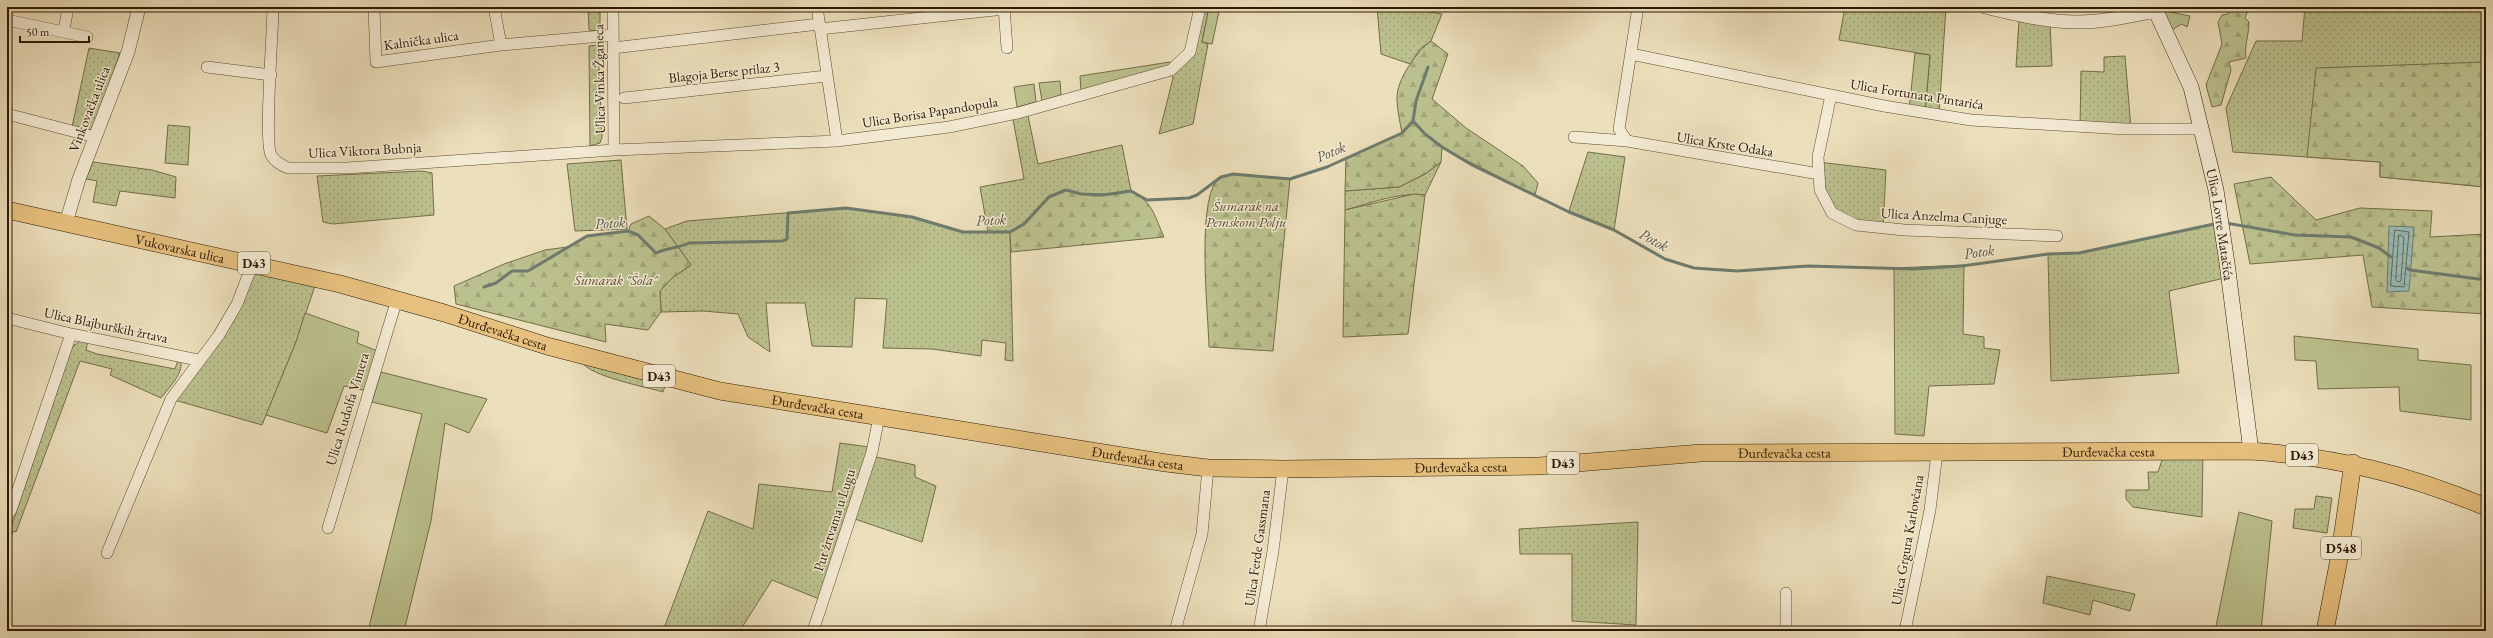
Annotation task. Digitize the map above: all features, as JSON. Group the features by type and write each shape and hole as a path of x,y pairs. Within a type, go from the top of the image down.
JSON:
{"main road":[{"name":"Ulica Lovre Matačića","path":"2155,9 2191,87 2216,190 2251,451"},
{"name":"Vukovarska ulica","path":"7,210 254,263 397,299 444,313"},
{"name":"Đurđevačka cesta","path":"444,313 547,346 720,391 1118,456 1208,468 1283,469 1539,466 1700,452 1937,453 2251,451 2306,456 2353,463 2379,470 2486,507"},
{"name":"D548","path":"2324,631 2339,559 2353,463"},
{"path":"2348,495 2360,480 2379,470"}],"street":[{"path":"64,31 68,7"},
{"name":"Vinkovačka ulica","path":"66,223 95,137 128,52 140,7"},
{"name":"Ulica Viktora Bubnja","path":"273,7 268,128 271,154 279,164 288,168 347,168 614,150"},
{"path":"494,7 500,45"},
{"name":"Ulica Vinka Žganeca","path":"613,7 614,150"},
{"path":"817,7 837,141"},
{"name":"Ulica Borisa Papandopula","path":"614,150 837,141 935,129 1018,113 1129,84 1171,70 1190,52 1200,7"},
{"path":"1627,141 1620,129 1638,7"},
{"path":"1985,7 2031,17 2077,22 2112,19 2155,9"},
{"name":"Kalnička ulica","path":"374,8 376,62 500,45 613,35"},
{"path":"613,48 1004,8 1007,48"},
{"path":"7,20 64,31 86,37"},
{"name":"Ulica Fortunata Pintarića","path":"1631,54 1831,95 1971,120 2124,129 2202,129"},
{"path":"208,67 271,75"},
{"name":"Blagoja Berse prilaz 3","path":"624,98 827,76"},
{"path":"1819,174 1818,157 1831,95"},
{"path":"7,114 95,137"},
{"name":"Ulica Krste Odaka","path":"1574,137 1627,141 1819,174"},
{"name":"Ulica Anzelma Canjuge","path":"1819,174 1820,190 1832,213 1856,225 1904,230 2057,236"},
{"path":"107,553 171,399 198,360 215,342 234,311 254,263"},
{"name":"Ulica Rudolfa Vimera","path":"328,528 397,299"},
{"name":"Ulica Blajburških žrtava","path":"7,318 71,334 198,360"},
{"path":"7,515 11,510 71,334"},
{"name":"Put žrtvama u Lugu","path":"813,631 872,452 879,417"},
{"name":"Ulica Grgura Karlovčana","path":"1905,631 1930,510 1937,453"},
{"path":"1176,631 1202,534 1208,468"},
{"name":"Ulica Ferde Gassmana","path":"1259,631 1273,551 1283,469"},
{"path":"1786,593 1786,631"}],"green space":[{"path":"588,7 600,7 600,31 589,30"},
{"path":"1200,7 1209,7 1202,42 1208,44 1193,124 1159,134 1173,78 1171,70 1190,52"},
{"path":"1209,7 1220,7 1212,44 1202,42"},
{"path":"1377,7 1420,7 1420,10 1442,14 1431,41 1420,49 1410,64 1381,54"},
{"path":"1845,7 1946,7 1939,115 1925,113 1930,55 1839,40"},
{"path":"2157,7 2170,7 2170,12 2190,16 2187,27 2182,24 2170,31"},
{"path":"2229,7 2249,7 2245,18 2249,22 2246,58 2229,62 2231,70 2221,105 2212,107 2206,85 2222,44 2218,22 2222,15 2228,14"},
{"path":"2305,7 2486,7 2486,187 2380,177 2380,162 2233,152 2226,108 2256,41 2302,41"},
{"path":"2019,20 2050,24 2052,66 2016,67"},
{"path":"1431,41 1448,54 1432,99 1466,128 1523,166 1538,183 1535,195 1442,148 1441,162 1425,174 1399,187 1345,191 1346,158 1402,133 1397,103 1400,83 1408,67"},
{"path":"598,45 602,137 600,143 590,146 589,46"},
{"path":"89,48 120,53 92,132 72,127"},
{"path":"1915,53 1930,55 1925,113 1909,110"},
{"path":"2125,56 2131,129 2080,126 2081,71 2104,72 2104,57"},
{"path":"1170,62 1170,67 1081,91 1080,76"},
{"path":"2486,62 2486,187 2380,177 2380,162 2307,157 2316,68"},
{"path":"1060,81 1061,95 1042,101 1039,83"},
{"path":"1034,84 1036,102 1017,107 1014,87"},
{"path":"1027,111 1038,164 1122,145 1131,191 1121,194 1081,194 1038,207 1024,224 1010,232 1013,361 1005,360 1006,343 982,340 981,356 932,349 883,348 887,299 855,298 852,347 812,346 805,303 766,303 770,352 748,337 738,314 703,311 661,312 660,291 672,278 691,265 665,229 687,221 846,208 912,217 963,232 988,232 980,187 1024,179 1012,114"},
{"path":"168,125 190,127 188,165 165,163"},
{"path":"1588,152 1625,157 1614,230 1569,211"},
{"path":"621,160 627,229 575,231 567,164"},
{"path":"93,162 152,170 176,177 175,198 120,191 116,206 93,202 97,181 86,179"},
{"path":"1441,162 1425,195 1405,195 1375,201 1345,210 1345,191 1399,187 1425,174"},
{"path":"1818,162 1886,170 1883,228 1832,213 1820,190"},
{"path":"422,171 432,173 434,215 333,224 323,222 317,176"},
{"name":"Šumarak na Pemskom Polju","path":"1233,174 1290,179 1273,351 1209,347 1205,261 1207,214 1210,195 1216,181 1226,175"},
{"path":"2271,177 2316,220 2360,208 2432,211 2430,237 2486,234 2486,314 2372,307 2363,255 2250,264 2234,184"},
{"name":"Šumarak na Pemskom Polju","path":"1066,190 1082,194 1098,195 1131,191 1144,200 1152,210 1164,237 1011,252 1010,232 1024,224 1049,197"},
{"path":"1414,194 1425,195 1408,334 1343,337 1345,210"},
{"name":"Šumarak \"Šola\"","path":"649,216 665,229 691,265 672,278 660,291 661,312 648,330 605,324 606,342 456,304 454,286 504,264 545,250 567,247 587,236 628,231 631,224"},
{"path":"2214,224 2229,277 2169,291 2179,373 2051,381 2048,254 2079,253"},
{"path":"1964,265 1963,334 1984,337 1984,348 2000,350 1994,384 1929,386 1924,436 1895,434 1894,268"},
{"path":"250,271 316,283 296,342 262,425 171,399 198,360"},
{"path":"305,313 359,332 357,343 380,352 368,391 344,386 327,433 266,415 296,342"},
{"path":"2294,336 2418,349 2418,360 2471,365 2471,420 2400,411 2399,387 2318,389 2316,361 2295,360"},
{"path":"83,339 88,340 86,350 97,354 175,369 178,360 181,361 180,371 175,381 161,398 110,375 112,369 80,361 16,532 13,531 7,552 7,539 72,347"},
{"path":"582,362 665,386 663,392 619,380 595,372"},
{"path":"381,372 487,399 469,433 445,423 431,521 404,631 368,631 422,414 372,402"},
{"path":"840,443 869,447 871,456 915,465 915,477 936,486 922,542 852,518 824,601 772,580 741,629 745,631 663,631 708,511 753,529 759,484 832,492"},
{"path":"2203,451 2202,517 2133,507 2126,499 2126,490 2149,490 2148,472 2158,472 2162,460"},
{"path":"2316,496 2332,498 2327,533 2293,528 2295,509 2314,509"},
{"path":"2239,512 2272,521 2261,631 2215,631"},
{"path":"1638,522 1636,625 1572,621 1572,554 1520,554 1519,529"},
{"path":"2047,576 2135,594 2130,611 2093,600 2090,615 2043,603"}],"water":[{"path":"2389,226 2414,227 2409,291 2387,292"}],"waterway":[{"path":"1413,121 1416,101 1428,67"},
{"name":"Potok","path":"484,287 496,283 512,271 528,271 587,236 628,231 638,235 656,253 689,243 783,241 787,239 788,213 846,208 912,217 963,232 1010,232 1024,224 1049,197 1066,190 1081,194 1103,195 1131,191 1147,200 1189,198 1197,195 1221,177 1233,174 1290,179 1327,167 1402,133 1413,121 1425,134 1442,147 1472,165 1569,212 1614,230 1665,259 1694,268 1737,271 1808,266 1914,269 1962,266 2048,254 2079,253 2214,224"},
{"path":"2226,223 2295,235 2351,237 2379,248 2391,257"},
{"path":"2407,268 2410,270 2486,280"}]}
